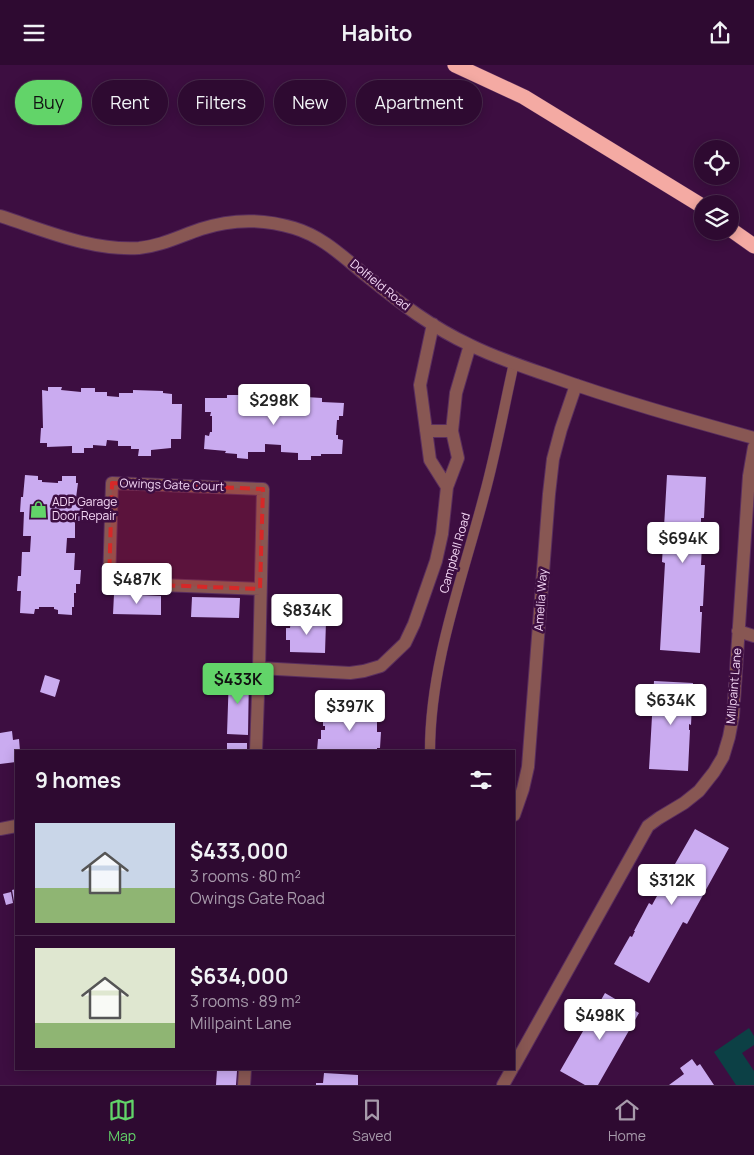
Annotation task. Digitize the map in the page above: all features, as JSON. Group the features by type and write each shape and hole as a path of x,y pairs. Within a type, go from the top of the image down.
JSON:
{"highway":[{"path":"455,65 524,97 694,202"},
{"path":"739,227 754,236"},
{"path":"739,235 754,246"}],"street":[{"name":"Dolfield Road","path":"0,216 69,239 116,247 138,248 161,244 201,229 224,223 247,221 293,228 312,234 331,246 415,313 470,345 514,363 658,412 754,438"},
{"path":"433,324 420,385 430,460 447,487"},
{"path":"259,669 350,673 364,671 381,666 405,643 414,624 436,561 442,534 447,487 458,458 452,431 456,393 470,345"},
{"name":"Amelia Way","path":"515,812 523,789 530,752 553,459 560,429 576,385"},
{"path":"426,431 452,431"},
{"name":"Millpaint Lane","path":"515,1064 648,826 684,803 698,791 714,772 723,757 733,717 749,475 754,447"},
{"name":"Owings Gate Court","path":"256,750 263,489 112,483 108,583 260,589"},
{"path":"738,631 754,636"},
{"path":"0,829 15,825"},
{"path":"244,1085 245,1070"},
{"name":"Millpaint Lane","path":"503,1085 512,1070"}],"lane":[{"name":"Campbell Road","path":"430,750 430,724 436,675 485,494 514,363"}],"highlighted area":[{"path":"112,483 263,489 260,589 109,583"}],"shaded area":[{"path":"749,1028 754,1036 754,1045 742,1053 754,1071 754,1085 736,1085 714,1052"}],"building":[{"path":"48,387 62,387 61,390 81,392 81,388 95,388 95,392 107,392 107,396 119,397 119,393 133,393 133,390 163,391 163,393 172,394 172,404 182,404 181,439 171,439 171,448 151,450 151,456 138,456 139,449 131,449 131,446 118,446 118,441 107,440 106,446 93,445 93,448 84,448 84,453 72,453 72,446 47,447 47,443 40,443 41,428 43,428 42,390 48,391"},
{"path":"227,395 244,395 244,398 267,399 267,407 283,408 283,399 306,400 306,397 322,398 322,402 344,403 343,416 339,416 339,420 337,420 336,435 338,435 338,439 343,440 342,454 321,454 321,456 311,456 311,460 298,460 298,453 281,452 281,445 265,444 265,452 248,452 248,459 237,458 237,454 225,453 226,451 204,449 205,435 209,436 210,432 212,432 212,416 210,416 211,412 205,412 205,398 227,398"},
{"path":"25,475 38,476 38,480 42,480 42,482 58,483 58,481 62,481 62,476 76,476 76,483 78,483 76,498 79,498 79,508 83,508 82,521 75,521 75,538 67,538 66,553 75,553 74,570 81,570 80,584 76,584 76,593 74,593 72,615 58,614 58,610 54,609 54,607 39,607 39,609 35,609 34,614 20,613 21,591 17,591 18,576 21,576 22,552 30,552 31,536 23,536 24,512 20,512"},
{"path":"667,475 706,477 704,518 701,518 701,524 703,525 701,565 705,565 703,606 700,606 700,612 702,612 700,653 660,650 665,563 662,562"},
{"path":"114,594 161,596 161,615 113,614"},
{"path":"192,597 240,598 239,618 191,617"},
{"path":"291,619 326,621 325,653 290,652 290,640 286,640 286,628 290,628"},
{"path":"45,675 60,680 55,697 40,692"},
{"path":"229,675 249,675 248,735 227,734"},
{"path":"654,681 693,683 691,725 689,724 688,771 649,769"},
{"path":"326,709 340,710 340,714 344,714 343,716 359,717 360,714 363,715 363,710 377,711 377,732 381,732 380,748 377,748 377,750 317,750 318,739 321,739 321,730 325,730 323,714 326,715"},
{"path":"12,731 13,740 19,739 20,750 15,750 15,762 0,764 0,733"},
{"path":"227,743 247,743 247,750 227,750"},
{"path":"695,829 729,848 687,924 683,922 649,983 614,964 630,936 632,937 649,903 652,905 672,869 674,870 677,865 675,864"},
{"path":"15,889 15,907 12,890"},
{"path":"11,892 13,903 6,905 3,894"},
{"path":"605,993 639,1013 598,1085 585,1085 560,1071"},
{"path":"692,1059 697,1066 700,1064 714,1085 669,1085 684,1074 680,1068"},
{"path":"217,1070 237,1071 236,1085 216,1085"},
{"path":"324,1073 358,1075 358,1085 316,1085 316,1083 323,1083"}],"place":[{"name":"ADP Garage Door Repair","path":"38,509"}]}
